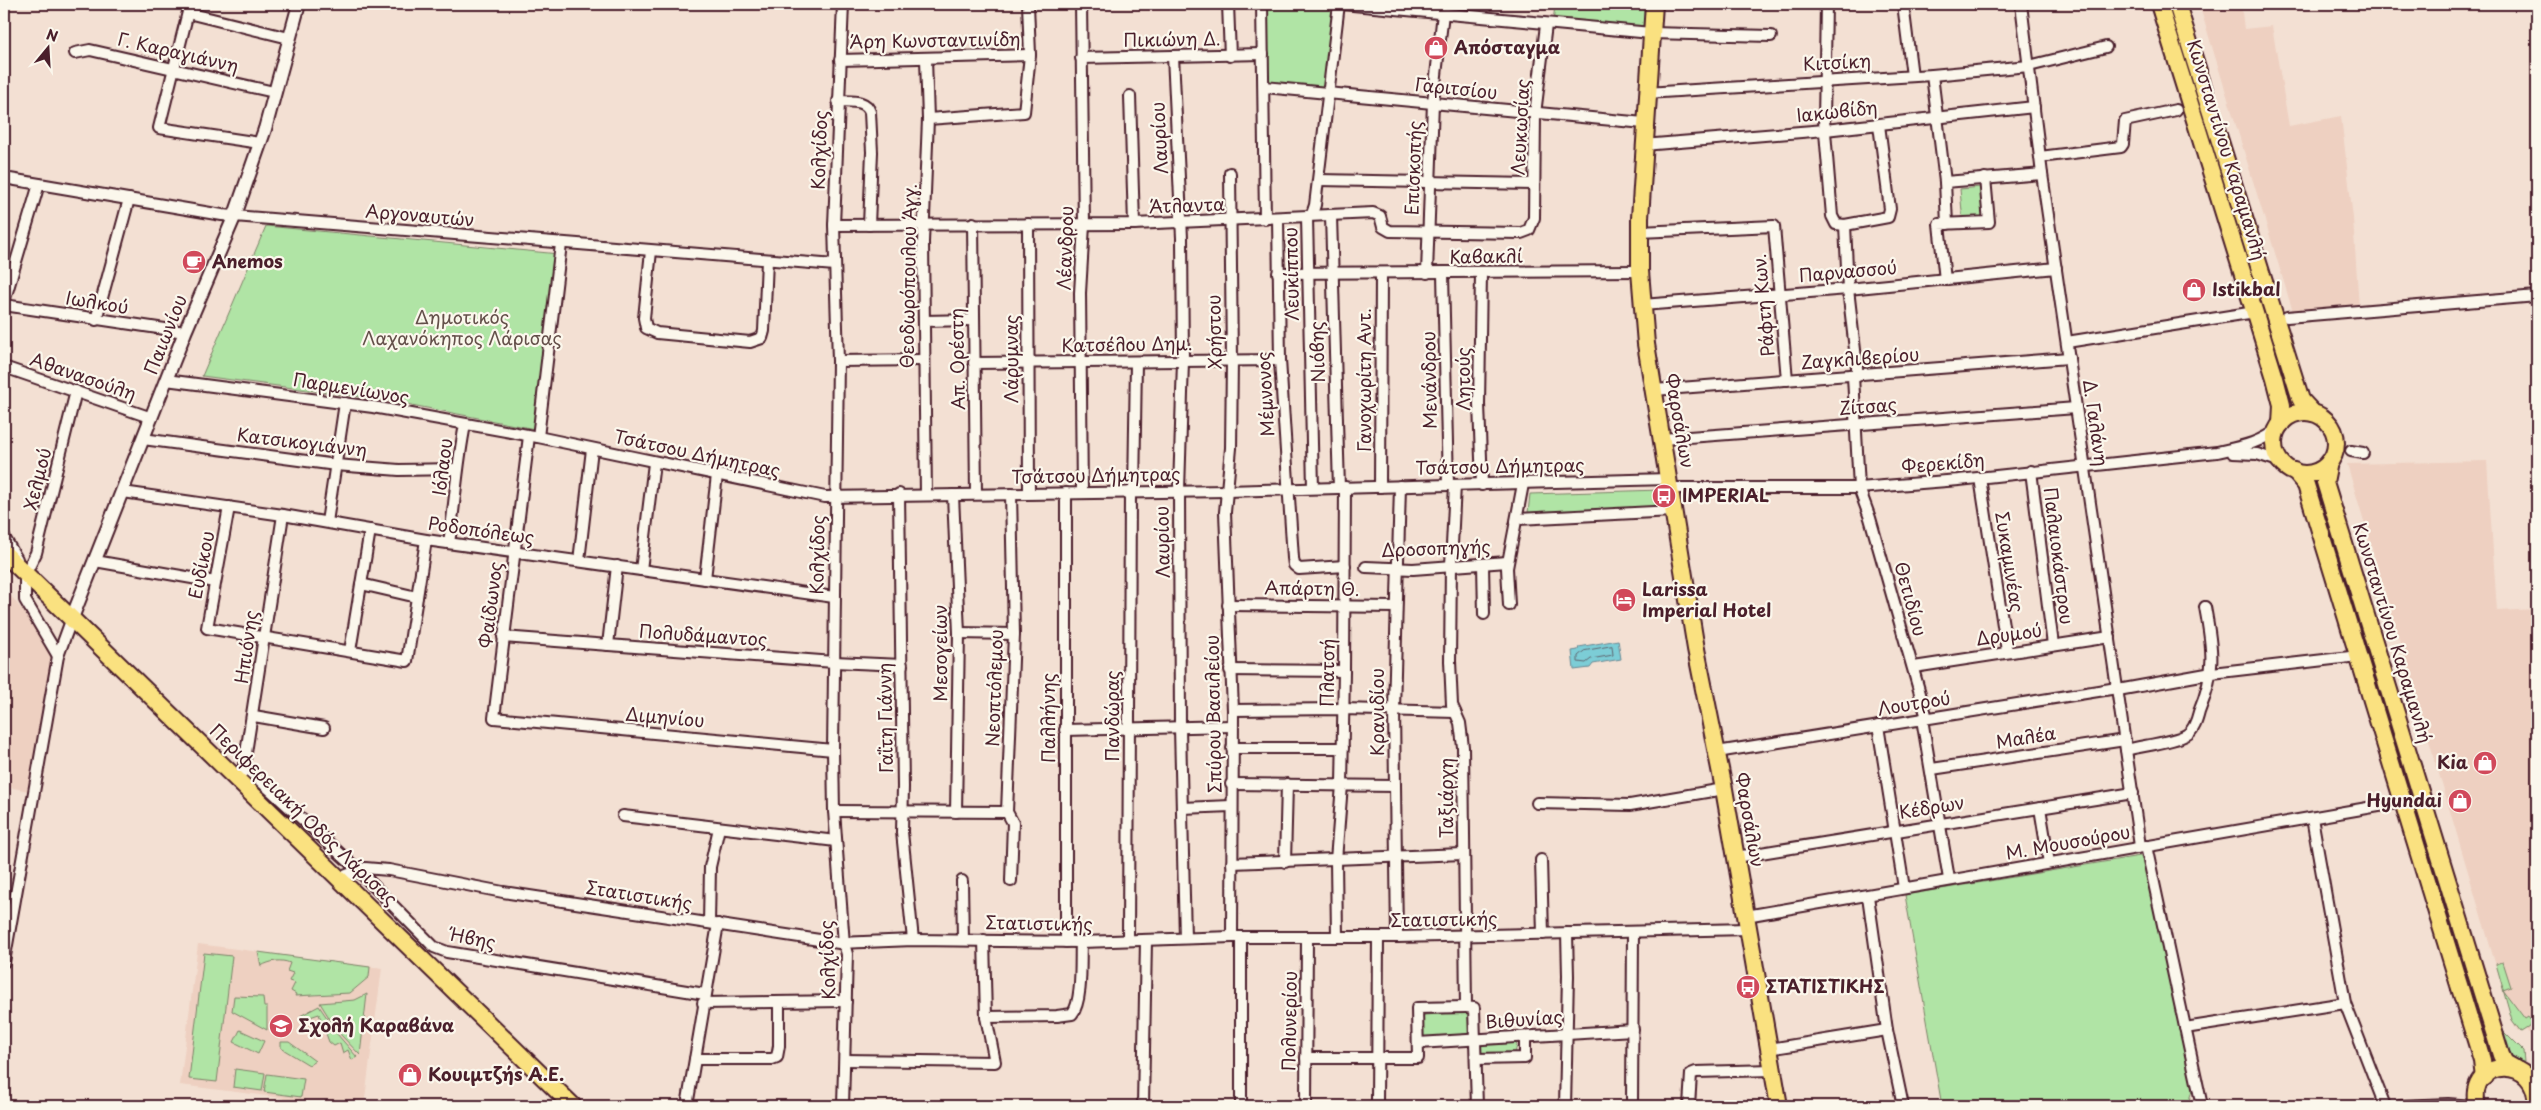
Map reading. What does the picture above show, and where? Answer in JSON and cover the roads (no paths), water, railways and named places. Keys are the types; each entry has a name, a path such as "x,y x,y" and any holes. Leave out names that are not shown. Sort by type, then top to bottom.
{"main road":[{"name":"Φαρσάλων","path":"1654,4 1644,123 1639,232 1642,305 1696,649 1724,789 1780,1106"},
{"name":"Κωνσταντίνου Καραμανλή","path":"2159,4 2280,394 2280,426"},
{"name":"Κωνσταντίνου Καραμανλή","path":"2177,4 2301,400 2313,413"},
{"path":"2288,467 2304,474 2315,472 2329,462 2336,446 2335,434 2326,420 2313,413 2298,413 2280,426 2275,448 2288,467 2306,485 2476,1041 2484,1076 2475,1102"},
{"name":"Κωνσταντίνου Καραμανλή","path":"2329,462 2325,477 2331,501 2501,1055 2505,1063 2527,1074 2534,1084 2537,1095 2536,1106"},
{"name":"Περιφερειακή Οδός Λάρισας","path":"4,553 243,775 338,878 573,1106"},
{"path":"2484,1076 2499,1068 2514,1068"}],"street":[{"name":"Παιωνίου","path":"72,618 124,492 185,332 235,216 260,143 299,4"},
{"name":"Κολχίδος","path":"843,4 834,225 838,361 833,750 836,841 844,944 847,954 843,1106"},
{"path":"928,119 1024,112 1030,55 1028,4"},
{"name":"Λέανδρου","path":"1081,4 1084,225 1080,293 1082,493"},
{"path":"1228,4 1230,56"},
{"path":"1262,4 1265,219"},
{"path":"1341,4 1546,25 1652,33 1771,36"},
{"name":"Λευκίππου","path":"1313,488 1307,217 1314,210 1341,4"},
{"name":"Επισκοπής","path":"1427,273 1433,102 1444,4"},
{"path":"1826,4 1825,130 1834,222 1845,225 1883,220 1889,215 1880,124"},
{"path":"1903,4 1912,76"},
{"name":"Δ. Γαλάνη","path":"2021,4 2042,174 2133,793 2143,846 2202,1106"},
{"path":"260,143 159,128 189,8 289,38"},
{"name":"Λευκωσίας","path":"1529,230 1534,218 1535,114 1546,25"},
{"name":"Κιτσίκη","path":"1646,93 1824,80 1932,75 2028,66 2106,47"},
{"name":"Γ. Καραγιάννη","path":"75,53 90,50 274,92"},
{"name":"Πικιώνη Δ.","path":"1081,58 1263,54"},
{"name":"Άρη Κωνσταντινίδη","path":"840,60 1030,55"},
{"name":"Λαυρίου","path":"1173,56 1181,222 1183,361 1178,490 1180,728 1185,938"},
{"name":"Θεοδωρόπουλου Άγγ.","path":"926,59 928,119 923,242 926,494"},
{"path":"1932,75 1945,182 1947,224"},
{"name":"Γαριτσίου","path":"1264,87 1644,123"},
{"path":"1130,96 1134,224"},
{"path":"838,101 864,104 868,106 870,112 872,152 869,225"},
{"name":"Ιακωβίδη","path":"1643,145 1825,130 2034,107"},
{"path":"2040,157 2121,148 2125,121 2176,110"},
{"name":"Χρήστου","path":"1227,491 1232,360 1229,220 1230,173"},
{"path":"1945,182 2042,174"},
{"name":"Αργοναυτών","path":"4,178 235,216 835,265"},
{"path":"1945,280 1939,224 1989,222 1985,178"},
{"path":"1318,180 1534,184"},
{"path":"4,304 39,184"},
{"path":"96,320 129,199"},
{"name":"Άτλαντα","path":"834,225 973,223 1134,224 1373,213 1380,216 1384,227 1388,230 1427,233 1521,233 1529,230"},
{"name":"Νιόβης","path":"1331,216 1342,488"},
{"name":"Μέμνονος","path":"1278,218 1280,360 1292,558 1296,568 1344,566"},
{"name":"Απ. Ορέστη","path":"973,223 976,494"},
{"name":"Λάρυμνας","path":"1028,224 1029,493"},
{"name":"Θετιδίου","path":"1845,225 1855,376 1854,425 1859,488 1870,518 1908,656 1914,667 1925,719 1950,879"},
{"name":"Ράφτη Κων.","path":"1639,232 1774,226 1787,380"},
{"name":"Φαίδωνος","path":"494,718 514,552 534,437 561,244"},
{"path":"651,251 644,318 646,328 657,333 750,342 762,338 767,260"},
{"name":"Παρνασσού","path":"1642,305 1848,289 2056,268"},
{"name":"Καβακλί","path":"1278,273 1443,274 1640,271"},
{"name":"Λητούς","path":"1481,273 1480,404 1482,485"},
{"name":"Γανοχωρίτη Αντ.","path":"1380,487 1381,274"},
{"name":"Μενάνδρου","path":"1443,274 1452,485"},
{"path":"2287,317 2537,296"},
{"name":"Ιωλκού","path":"4,304 96,320 185,332"},
{"path":"2067,342 2255,312"},
{"path":"924,321 974,320"},
{"name":"Ζαγκλιβερίου","path":"1654,390 2069,358"},
{"path":"838,361 923,360"},
{"name":"Κατσέλου Δημ.","path":"974,363 1280,360"},
{"name":"Πανδώρας","path":"1128,940 1132,492 1136,362"},
{"name":"Αθανασούλη","path":"4,367 152,418"},
{"name":"Παρμενίωνος","path":"166,380 346,404 534,437"},
{"name":"Χελμού","path":"26,573 36,553 76,391"},
{"path":"327,522 346,404"},
{"name":"Ζίτσας","path":"1662,439 2076,408"},
{"name":"Ιόλαου","path":"449,543 458,485 456,469 465,425"},
{"name":"Φερεκίδη","path":"2217,452 2262,440 2280,426"},
{"name":"Τσάτσου Δήμητρας","path":"534,437 817,496 836,497 899,494 1227,491 1452,485 1670,483"},
{"name":"Κατσικογιάννη","path":"143,439 336,465 400,470 456,469"},
{"path":"579,561 592,449"},
{"path":"2351,451 2363,453"},
{"name":"Φερεκίδη","path":"1670,483 1859,488 1980,478 2217,452 2258,454 2288,467"},
{"path":"641,570 654,462"},
{"name":"Παλαιοκάστρου","path":"2031,471 2053,645"},
{"path":"705,579 717,475"},
{"name":"Συκαμινέας","path":"1980,478 2006,651"},
{"path":"1509,605 1508,562 1518,519 1523,484"},
{"name":"Ταξιάρχη","path":"1452,485 1450,662 1452,699 1460,723 1463,747 1466,1007 1474,1008 1477,1106"},
{"name":"Κρανιδίου","path":"1397,937 1394,710 1395,607 1400,486"},
{"name":"Πλατσή","path":"1337,937 1336,860 1342,785 1345,606 1342,488"},
{"name":"Σπύρου Βασιλείου","path":"1227,491 1225,512 1233,710 1232,863 1241,1106"},
{"name":"Ροδοπόλεως","path":"124,492 283,515 426,540 834,597"},
{"name":"Παλλήνης","path":"1066,493 1066,942"},
{"name":"Γαΐτη Γιάννη","path":"899,494 903,787 901,813 913,940"},
{"name":"Μεσογείων","path":"954,494 959,633 956,812"},
{"name":"Νεοπτόλεμου","path":"1011,494 1014,634 1007,812 1013,823 1011,880"},
{"name":"Ευδίκου","path":"229,507 207,628 265,638"},
{"path":"1518,519 1673,511"},
{"name":"Ηπιόνης","path":"243,775 254,716 283,515"},
{"path":"350,651 370,530"},
{"path":"4,537 26,573 25,600 58,656"},
{"path":"265,638 407,661 426,540"},
{"path":"95,561 215,582"},
{"name":"Δροσοπηγής","path":"1366,567 1398,568 1508,562"},
{"path":"1483,564 1484,614"},
{"path":"608,645 617,566"},
{"path":"361,584 417,597"},
{"name":"Απάρτη Θ.","path":"1228,604 1395,607"},
{"path":"2205,607 2212,654 2212,673"},
{"path":"4,962 58,656 72,618"},
{"path":"959,633 1014,634"},
{"name":"Πολυδάμαντος","path":"503,637 834,662 902,665"},
{"name":"Δρυμού","path":"1914,667 2006,651 2110,637"},
{"name":"Λουτρού","path":"1717,752 2212,673 2350,657"},
{"path":"1230,670 1344,671"},
{"name":"Μαλέα","path":"1932,769 2126,745 2188,734 2194,725 2205,698 2212,673"},
{"path":"1233,710 1343,709 1455,712"},
{"path":"254,716 324,728"},
{"name":"Διμηνίου","path":"494,718 833,750"},
{"path":"1065,730 1232,726"},
{"path":"1878,726 1904,888"},
{"path":"1232,748 1343,748"},
{"name":"Ήβης","path":"243,775 358,870 434,946 447,952 704,999 779,1002 846,1001"},
{"path":"1232,784 1395,786"},
{"path":"1285,862 1287,784"},
{"path":"1537,803 1630,805 1724,789"},
{"name":"Κέδρων","path":"1736,857 1942,822 2133,793"},
{"name":"Μ. Μουσούρου","path":"1747,922 1950,879 2396,803"},
{"path":"1182,808 1232,806"},
{"path":"2040,808 2049,863"},
{"path":"834,811 901,813 1007,812"},
{"path":"623,816 836,841"},
{"path":"2312,818 2345,1003 2385,1106"},
{"path":"687,1106 714,924 710,866 720,828"},
{"path":"1232,863 1463,854"},
{"path":"1541,860 1544,934"},
{"name":"Στατιστικής","path":"338,878 358,870 375,868 503,892 844,944 913,940 1081,942 1236,937 1397,937 1633,932 1747,922"},
{"path":"962,881 963,940"},
{"path":"1868,896 1887,1030 1903,1106"},
{"path":"1632,1106 1633,932"},
{"path":"1565,1106 1567,933"},
{"name":"Πολυνερίου","path":"1306,1106 1307,937"},
{"path":"1377,1106 1378,937"},
{"path":"845,1060 995,1062 986,1017 984,940"},
{"path":"1143,1106 1146,940"},
{"path":"986,1017 1072,1014 1079,989 1081,942"},
{"path":"694,1059 772,1059 777,1057 779,1046 779,1002"},
{"path":"2185,1028 2345,1003"},
{"path":"1306,1058 1418,1058 1417,1008 1466,1007"},
{"name":"Βιθυνίας","path":"1418,1043 1633,1030"},
{"path":"1769,1049 1887,1030"},
{"path":"1476,1059 1525,1058 1524,1037"},
{"path":"1689,1106 1692,1074 1700,1072 1773,1070"},
{"path":"2400,1106 2448,1104 2470,1098 2475,1102"}],"water":[{"path":"1618,640 1621,659 1593,664 1590,668 1574,670 1572,651 1578,650 1579,647"}],"place":[{"name":"Απόσταγμα","path":"1436,48"},
{"name":"Anemos","path":"194,262"},
{"name":"Istikbal","path":"2194,290"},
{"name":"IMPERIAL","path":"1664,496"},
{"name":"Larissa Imperial Hotel","path":"1624,600"},
{"name":"Kia","path":"2485,763"},
{"name":"Hyundai","path":"2460,801"},
{"name":"ΣΤΑΤΙΣΤΙΚΗΣ","path":"1748,987"},
{"name":"Σχολή Καραβάνα","path":"281,1026"},
{"name":"Κουιμτζήs Α.Ε.","path":"410,1075"}],"park label":[{"name":"Δημοτικός Λαχανόκηπος Λάρισας","path":"462,328"}]}
